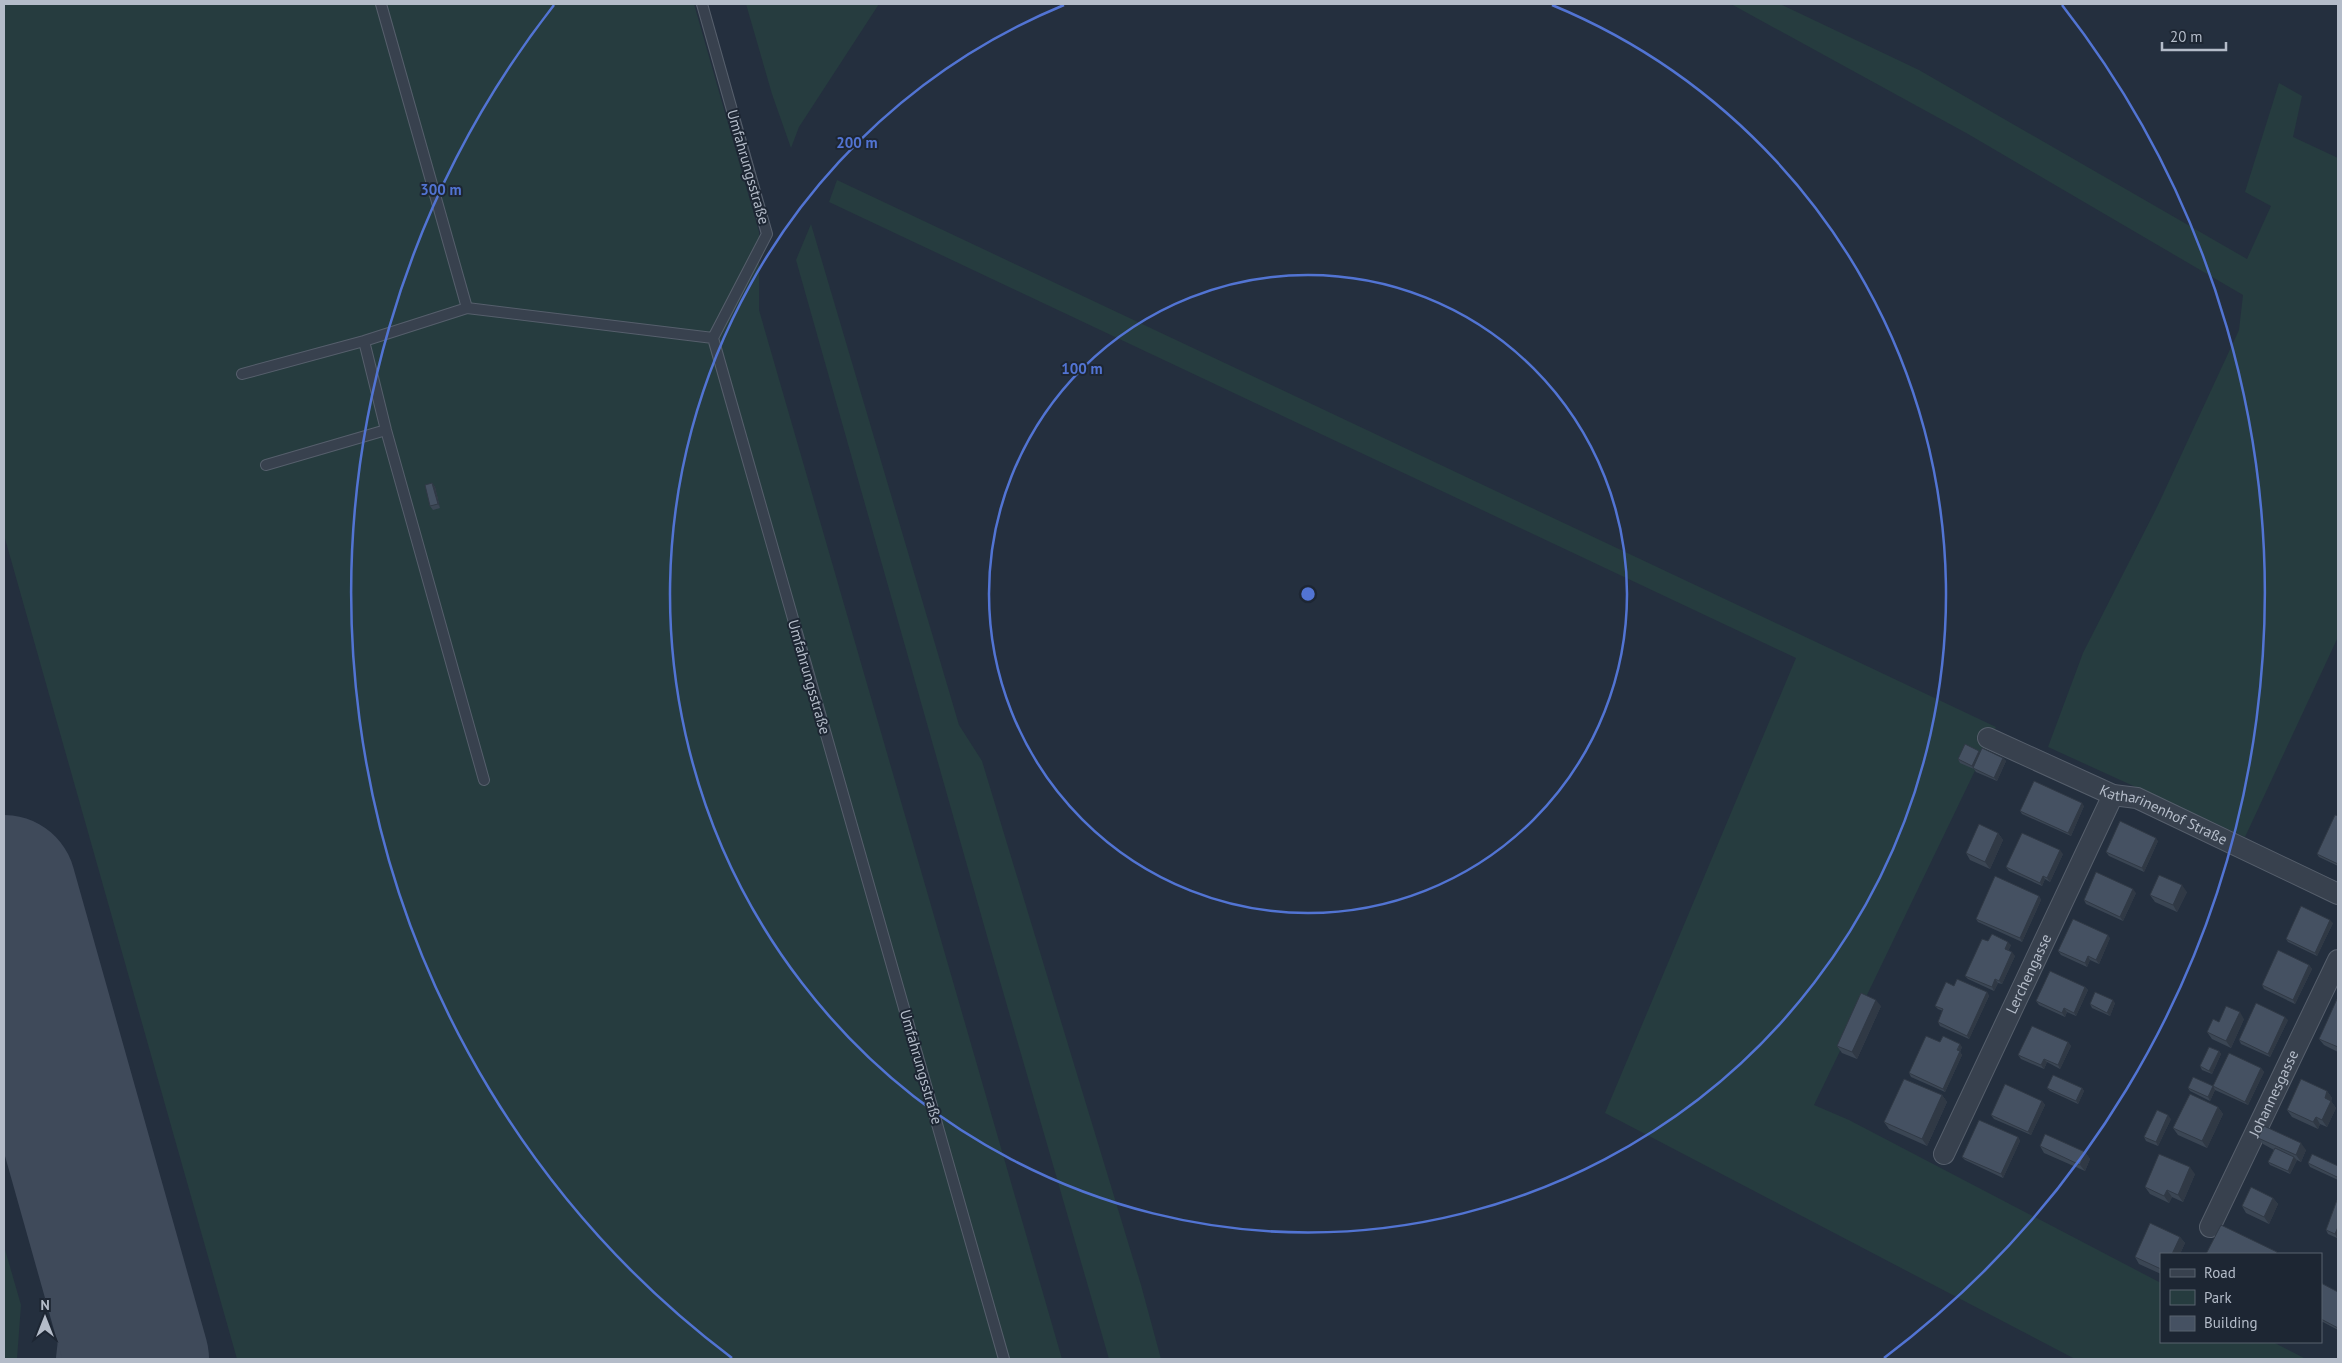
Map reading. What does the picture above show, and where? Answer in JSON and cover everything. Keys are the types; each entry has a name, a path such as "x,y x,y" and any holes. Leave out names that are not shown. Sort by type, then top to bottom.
{"street":[{"name":"Katharinenhof Straße","path":"1988,738 2113,795 2137,798 2338,894"},
{"name":"Lerchengasse","path":"1944,1154 2113,795"},
{"name":"Johannesgasse","path":"2210,1227 2338,960"}],"lane":[{"path":"381,4 468,308"},
{"name":"Umfahrungsstraße","path":"702,4 767,234 712,338 1004,1359"},
{"path":"242,374 364,341 468,308 712,338"},
{"path":"364,341 386,430 484,780"},
{"path":"266,465 386,430"}],"green space":[{"path":"4,4 694,4 759,232 759,310 1062,1359 237,1359 4,535"},
{"path":"746,4 879,4 799,127 791,148 772,94"},
{"path":"1731,4 1780,4 1919,70 2247,259 2271,206 2245,192 2279,83 2302,96 2293,137 2338,158 2338,637 2245,837 2048,747 2083,653 2158,505 2239,330 2243,295 1968,134"},
{"path":"837,180 1996,727 1814,1105 1849,1120 2160,1282 2160,1343 2275,1343 2306,1359 2075,1359 1605,1113 1796,658 829,202"},
{"path":"811,224 959,725 982,761 1141,1285 1161,1359 1109,1359 796,260"},
{"path":"4,1246 21,1305 17,1359 4,1359"}],"building":[{"path":"432,483 438,504 430,506 425,485"},
{"path":"1965,744 1979,751 1972,766 1958,759"},
{"path":"1982,748 2003,758 1994,778 1973,768"},
{"path":"2034,781 2082,803 2068,833 2020,811"},
{"path":"2335,815 2338,816 2338,864 2317,854"},
{"path":"2120,821 2156,838 2142,868 2106,852"},
{"path":"1979,824 1998,833 1985,862 1966,853"},
{"path":"2022,833 2060,850 2047,878 2043,876 2040,883 2006,867"},
{"path":"2096,872 2133,889 2120,917 2084,900"},
{"path":"2159,875 2182,885 2173,905 2150,895"},
{"path":"1995,876 2039,896 2020,938 1976,919"},
{"path":"2301,906 2330,920 2315,953 2286,939"},
{"path":"2073,919 2108,935 2096,960 2088,956 2085,963 2058,951"},
{"path":"1992,934 2008,942 2005,949 2012,952 1999,981 1995,979 1992,987 1965,976 1982,939 1988,941"},
{"path":"2278,950 2309,965 2293,1000 2262,985"},
{"path":"2050,971 2085,987 2074,1013 2064,1008 2062,1013 2036,1001"},
{"path":"1957,979 1987,992 1967,1036 1938,1022 1943,1009 1935,1006 1946,982 1954,986"},
{"path":"2095,992 2113,1000 2107,1013 2090,1004"},
{"path":"1861,993 1876,1000 1852,1052 1837,1046"},
{"path":"2338,999 2338,1047 2319,1039"},
{"path":"2256,1003 2285,1017 2268,1054 2239,1040"},
{"path":"2226,1006 2240,1012 2226,1041 2207,1032 2213,1019 2219,1022"},
{"path":"2032,1026 2068,1042 2058,1065 2044,1059 2041,1065 2018,1055"},
{"path":"1926,1036 1940,1042 1943,1036 1960,1044 1957,1050 1960,1051 1943,1089 1909,1073"},
{"path":"2209,1047 2219,1051 2209,1071 2200,1066"},
{"path":"2229,1053 2261,1068 2245,1102 2213,1086"},
{"path":"2053,1075 2082,1088 2076,1101 2047,1088"},
{"path":"2193,1077 2213,1086 2208,1097 2188,1088"},
{"path":"1904,1079 1942,1095 1922,1139 1884,1122"},
{"path":"2301,1079 2327,1091 2325,1098 2331,1101 2322,1120 2316,1117 2313,1122 2287,1110"},
{"path":"2005,1084 2042,1101 2028,1132 1991,1115"},
{"path":"2190,1094 2218,1107 2202,1141 2173,1128"},
{"path":"2157,1110 2168,1115 2156,1142 2144,1137"},
{"path":"1979,1120 2018,1137 2001,1174 1962,1157"},
{"path":"2264,1126 2301,1143 2296,1155 2258,1138"},
{"path":"2045,1134 2085,1152 2080,1165 2040,1146"},
{"path":"2275,1148 2294,1157 2288,1171 2268,1162"},
{"path":"2159,1154 2190,1167 2178,1195 2167,1190 2164,1196 2145,1187"},
{"path":"2312,1154 2338,1166 2337,1177 2308,1163"},
{"path":"2251,1187 2273,1198 2264,1217 2242,1206"},
{"path":"2337,1200 2338,1227 2335,1234 2326,1230"},
{"path":"2150,1223 2180,1237 2172,1253 2160,1253 2160,1269 2135,1257"},
{"path":"2221,1225 2277,1252 2276,1253 2207,1253"},
{"path":"2322,1284 2338,1292 2338,1328 2322,1320"}],"taxiway":[{"path":"85,1359 95,1272 89,1191"}],"runway":[{"path":"4,887 137,1359"}]}
